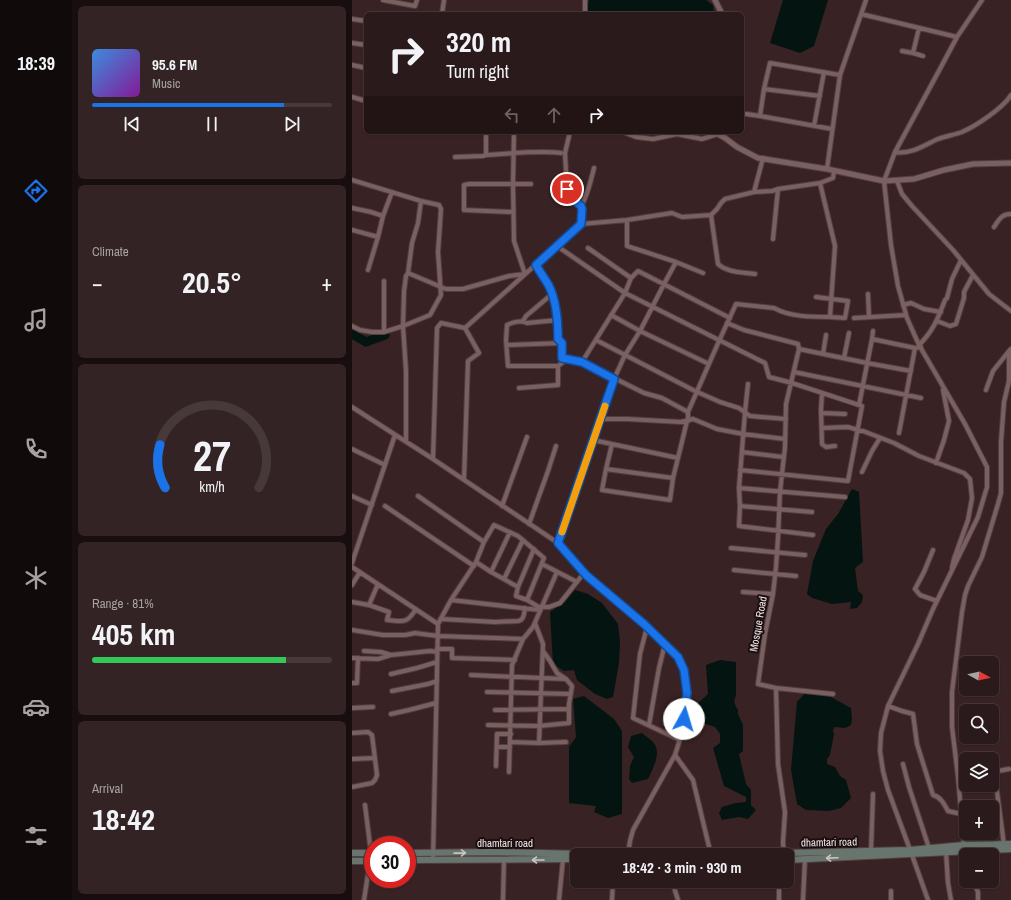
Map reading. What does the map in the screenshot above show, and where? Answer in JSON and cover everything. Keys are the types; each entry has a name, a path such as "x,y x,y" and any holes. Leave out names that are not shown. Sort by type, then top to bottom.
{"main road":[{"name":"dhamtari road","path":"1007,848 1011,844"},
{"name":"dhamtari road","path":"794,854 871,851 911,852 929,848 959,848"},
{"path":"794,860 911,852 946,852 959,849"},
{"name":"dhamtari road","path":"416,853 492,852 570,854"},
{"path":"352,853 364,853"},
{"path":"416,860 570,859"},
{"path":"352,861 364,861"}],"street":[{"path":"382,0 416,6 417,0"},
{"path":"442,12 444,0"},
{"path":"585,0 585,12"},
{"path":"715,0 721,12"},
{"path":"827,169 840,75 866,0"},
{"path":"928,900 892,802 883,771 880,751 881,733 888,706 978,517 987,488 987,467 965,424 920,346 906,315 898,286 890,245 884,181 895,152 956,37 982,0"},
{"path":"861,14 956,37"},
{"path":"352,18 364,21"},
{"path":"913,53 919,28"},
{"path":"352,43 364,45"},
{"path":"902,51 923,56"},
{"path":"760,116 770,63 840,75"},
{"path":"352,65 364,68"},
{"path":"814,126 824,72"},
{"path":"764,89 820,96"},
{"path":"895,152 902,154 916,150 939,139 962,132 996,110 1008,100 1011,95"},
{"path":"352,97 364,100"},
{"path":"746,114 832,129"},
{"path":"486,134 486,155"},
{"path":"514,134 514,241 525,274"},
{"path":"570,134 565,153 567,189 569,196 581,206"},
{"path":"628,134 636,137 653,139 677,134 702,139 714,134"},
{"path":"719,134 737,147 758,158 827,169 884,181 914,179 944,170 973,164 1011,163"},
{"path":"455,157 514,154 521,152 562,153"},
{"path":"754,192 763,158"},
{"path":"581,224 581,206 594,168"},
{"path":"465,328 581,224 627,220 672,213 682,217 711,215 725,199 754,192 772,191 820,183 833,178 834,171"},
{"path":"352,180 439,205 441,209 438,252 441,295 430,315 384,332 360,330 352,326"},
{"path":"897,181 902,194 954,250 989,294 1011,311"},
{"path":"820,183 835,246 830,317"},
{"path":"513,212 464,210 464,185 531,184"},
{"path":"773,239 778,189"},
{"path":"368,270 383,216 392,192"},
{"path":"406,441 406,371 403,326 404,291 412,242 418,223 421,201"},
{"path":"352,208 383,216"},
{"path":"994,227 1000,217 1006,214 1011,214"},
{"path":"711,215 718,264 731,271 755,274"},
{"path":"627,220 627,246 676,262 703,273"},
{"path":"352,230 378,237"},
{"path":"557,246 625,293 765,363 769,377 862,406 848,482 740,470"},
{"path":"588,248 631,278"},
{"path":"872,339 915,348 920,346 937,321 947,298 952,279 961,260"},
{"path":"558,543 614,379 625,355 640,331 676,262"},
{"path":"536,265 549,286 552,294 558,320 558,339 562,343 562,363 558,366 508,366 506,340 507,325 523,321 527,323 558,320"},
{"path":"582,362 625,293 631,278 638,271 730,318"},
{"path":"408,273 446,289 464,289 509,276 525,274"},
{"path":"937,321 950,326 956,324 964,298 964,292 973,275"},
{"path":"384,281 384,332"},
{"path":"523,321 526,316 552,294"},
{"path":"868,294 869,317"},
{"path":"612,444 602,490 670,500 673,478 688,412 736,304 774,308 779,311 804,317 845,318 848,302 816,298"},
{"path":"903,305 911,303 924,309 940,312"},
{"path":"611,315 640,331 709,364"},
{"path":"854,318 906,315"},
{"path":"433,459 437,328 441,323 465,328 480,353 468,361 464,479"},
{"path":"727,323 744,330 798,344 799,349 867,364 911,370"},
{"path":"858,405 873,331"},
{"path":"844,358 849,333"},
{"path":"823,354 826,335"},
{"path":"596,340 696,392 739,408 750,416 786,420"},
{"path":"507,345 562,343"},
{"path":"899,433 915,348"},
{"name":"Mosque Road","path":"776,688 758,684 775,574 786,404 799,349"},
{"path":"986,390 993,371 1010,350"},
{"path":"959,787 952,727 952,692 954,671 965,596 968,586 982,557 1001,493 1001,442 1004,402 1009,381 1010,350"},
{"path":"562,358 582,362 614,379 644,393 662,398 688,412"},
{"path":"519,388 558,385 558,366"},
{"path":"794,372 921,398"},
{"path":"748,384 744,412 740,470 739,526 813,535"},
{"path":"936,463 949,421 942,385"},
{"path":"822,393 822,444 826,447 835,446"},
{"path":"352,408 464,479 558,543 584,573 647,627 678,657 684,670 687,693 682,733 675,755 633,830 629,848"},
{"path":"821,413 846,414"},
{"path":"600,419 681,422 693,419 717,429 743,434 785,438"},
{"path":"822,428 848,427 863,432 894,443 919,456 964,473 970,479 972,498 968,520 950,574"},
{"path":"352,564 395,435"},
{"path":"502,506 527,437"},
{"path":"862,472 880,438"},
{"path":"593,440 678,458"},
{"path":"529,524 556,446"},
{"path":"352,449 385,465"},
{"path":"742,452 783,457"},
{"path":"606,469 673,478"},
{"path":"739,488 845,497"},
{"path":"352,496 372,505"},
{"path":"418,496 484,542"},
{"path":"385,506 475,564 518,587"},
{"path":"740,506 812,512"},
{"path":"433,860 438,624 451,600 475,564 484,542 494,525 518,536 544,558 526,600"},
{"path":"490,572 510,532"},
{"path":"504,579 523,540"},
{"path":"731,548 805,555"},
{"path":"534,550 518,587 516,596 540,608"},
{"path":"933,550 915,589 920,595 937,601"},
{"path":"542,564 577,582"},
{"path":"352,567 438,624"},
{"path":"734,570 796,576"},
{"path":"352,585 360,572"},
{"path":"509,772 512,665 523,639 535,623 540,608 557,572"},
{"path":"451,600 525,608 549,607 560,603 584,573"},
{"path":"369,605 378,584"},
{"path":"743,592 773,594"},
{"path":"352,602 369,605 389,612 387,620 407,620 412,616 416,609"},
{"path":"441,619 495,622 521,621 523,619 525,608"},
{"path":"535,623 543,644 539,742"},
{"path":"647,627 640,654 633,718 680,740"},
{"path":"352,630 383,635 415,633 438,636 523,639"},
{"path":"649,725 659,668 665,644"},
{"path":"352,658 378,659 391,655 452,649 452,658 515,660"},
{"path":"364,651 381,652 391,655"},
{"path":"488,725 539,726 569,724 572,686 557,673 542,651"},
{"path":"352,683 356,683 358,658"},
{"path":"391,674 437,662"},
{"path":"471,675 566,680"},
{"path":"392,691 437,681"},
{"path":"784,848 785,812 778,764 776,688 833,694"},
{"path":"487,692 571,694"},
{"path":"391,714 436,703"},
{"path":"888,706 913,714 917,744 933,795 937,796 944,802 948,812 959,814"},
{"path":"352,708 373,707"},
{"path":"495,710 569,709"},
{"path":"352,733 368,732 372,735 377,775 376,780 372,783 352,787"},
{"path":"496,766 497,734 510,734"},
{"path":"497,746 539,742 566,742"},
{"path":"675,755 693,780 710,848"},
{"path":"352,759 375,758"},
{"path":"903,764 929,848"},
{"path":"999,771 1009,769"},
{"path":"997,792 1007,848"},
{"path":"871,851 873,794"},
{"path":"365,805 370,836"},
{"path":"963,840 964,848"},
{"path":"946,852 950,900"},
{"path":"559,900 564,859"},
{"path":"803,900 805,859"},
{"path":"503,900 504,860"},
{"path":"364,900 366,888"},
{"path":"612,900 613,888"},
{"path":"674,888 678,900"},
{"path":"778,888 779,900"},
{"path":"976,888 978,900"},
{"path":"890,891 891,900"}],"shaded area":[{"path":"589,0 706,0 713,5 714,12 588,12"},
{"path":"783,0 828,0 814,46 800,53 770,43"},
{"path":"852,489 859,492 863,562 855,568 858,591 863,595 862,602 857,608 850,609 851,602 832,604 812,598 807,594 813,561 826,529 838,514"},
{"path":"575,590 588,594 602,603 618,624 620,642 619,663 613,697 607,699 595,694 577,680 574,670 564,671 553,664 550,612 565,602"},
{"path":"720,660 736,662 735,705 743,725 743,751 739,754 746,784 751,790 751,805 756,810 748,819 739,817 722,820 719,813 722,807 746,802 746,797 724,786 713,748 720,743 720,734 715,727 694,720 696,705 708,694 706,665"},
{"path":"806,692 827,695 851,708 851,725 845,728 834,727 834,734 827,764 835,767 840,776 846,780 851,798 841,808 829,811 806,810 797,804 791,770 797,702"},
{"path":"584,696 614,719 622,731 622,814 608,818 594,812 596,806 569,803 569,747 576,737 573,699"},
{"path":"642,733 655,745 657,750 656,760 648,779 632,783 629,779 630,766 634,757 628,747 631,736"}],"waterway":[{"path":"352,334 366,342 385,335"}],"slow traffic":[{"path":"562,532 605,406"}],"route":[{"path":"567,189 569,196 581,206 581,224 536,265 549,286 552,294 558,320 558,339 562,343 562,358 582,362 614,379 558,543 586,575 644,624 678,657 684,670 687,693 684,719"}]}
